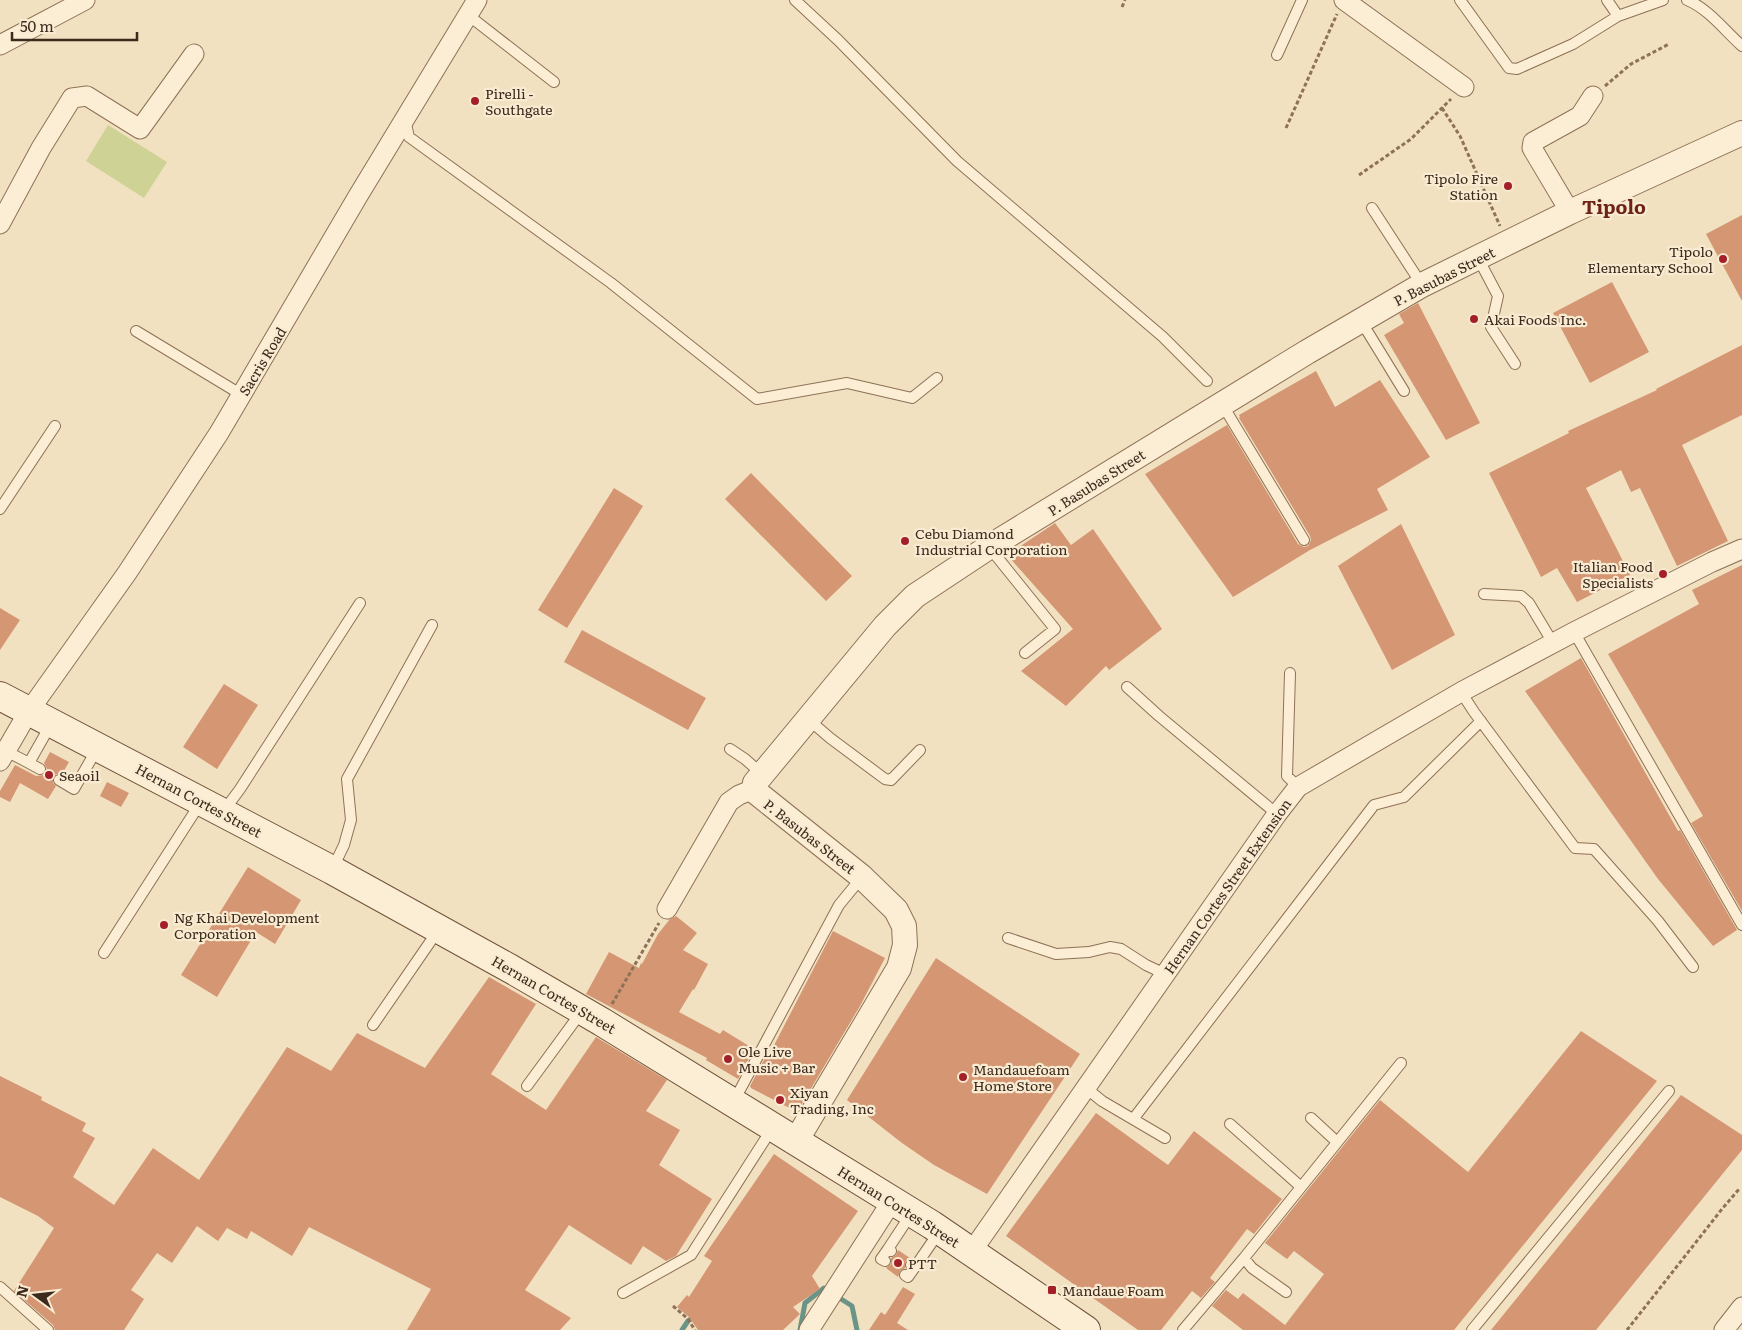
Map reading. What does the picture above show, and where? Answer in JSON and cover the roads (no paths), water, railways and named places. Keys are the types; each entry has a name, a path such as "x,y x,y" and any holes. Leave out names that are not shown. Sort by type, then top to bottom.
{"main road":[{"name":"Hernan Cortes Street","path":"0,696 332,870 439,928 592,1016 940,1230 1086,1330"}],"street":[{"path":"0,45 85,0"},
{"path":"1341,5 1464,86"},
{"name":"Sacris Road","path":"3,756 40,717 127,573 219,433 358,196 473,8"},
{"path":"0,224 41,148 72,98 87,96 140,129 194,54"},
{"path":"1570,212 1532,145 1533,142 1580,116 1593,96"},
{"name":"P. Basubas Street","path":"796,1141 899,968 905,946 904,926 896,910 862,877 757,793 758,782 885,626 915,596 989,548 1222,404 1422,285 1570,212 1742,133"},
{"name":"Hernan Cortes Street Extension","path":"972,1251 1277,814 1298,787 1461,692 1574,632 1742,548"},
{"path":"667,909 729,802 758,782"},
{"path":"809,1330 845,1273 902,1207"},
{"path":"1724,1330 1742,1307"}],"lane":[{"path":"795,0 838,40 957,161 1163,337 1206,381"},
{"path":"1277,55 1302,0"},
{"path":"1460,0 1510,68 1513,69 1517,69 1573,44 1618,16 1663,0"},
{"path":"1607,0 1618,16"},
{"path":"1687,0 1694,3 1711,17 1742,46"},
{"path":"473,8 554,82"},
{"path":"405,120 409,137 611,283 757,400 847,383 912,398 937,378"},
{"path":"1372,208 1422,285"},
{"path":"1478,258 1498,296 1492,327 1516,364"},
{"path":"1361,321 1404,391"},
{"path":"136,331 242,395"},
{"path":"1222,404 1304,540"},
{"path":"0,510 55,426"},
{"path":"989,548 1055,629 1025,653"},
{"path":"1484,594 1521,596 1529,603 1553,644"},
{"path":"104,953 212,807 240,789 360,603"},
{"path":"332,870 352,820 347,779 432,625"},
{"path":"1574,632 1742,925"},
{"path":"1290,673 1287,776 1298,787"},
{"path":"1127,688 1277,814"},
{"path":"1461,692 1575,848 1594,849 1658,921 1693,967"},
{"path":"28,763 40,717"},
{"path":"808,719 885,780 891,780 920,750"},
{"path":"1134,1118 1374,804 1404,797 1481,720"},
{"path":"59,780 74,789 98,747"},
{"path":"730,749 745,759 758,782"},
{"path":"3,756 28,763 40,770"},
{"path":"733,1102 839,905 862,877"},
{"path":"372,1025 439,928"},
{"path":"1008,938 1056,954 1089,952 1110,947 1121,949 1146,965 1165,974"},
{"path":"527,1086 592,1016"},
{"path":"1183,1330 1244,1258 1300,1186 1401,1063"},
{"path":"1086,1088 1102,1101 1134,1118 1165,1138"},
{"path":"1472,1330 1669,1091"},
{"path":"1311,1118 1337,1142"},
{"path":"1230,1124 1300,1186"},
{"path":"623,1293 690,1255 773,1127"},
{"path":"885,1261 881,1259 890,1250 902,1207"},
{"path":"905,1275 908,1277 913,1266 940,1230"},
{"path":"1244,1258 1252,1268 1286,1292"},
{"path":"0,1287 48,1330"}],"waterway":[{"path":"800,1330 805,1303 824,1288 852,1306 857,1330"},
{"path":"682,1330 688,1321 695,1316"}],"place":[{"name":"Pirelli - Southgate","path":"475,101"},
{"name":"Tipolo Fire Station","path":"1508,186"},
{"name":"Tipolo Elementary School","path":"1723,259"},
{"name":"Akai Foods Inc.","path":"1474,319"},
{"name":"Cebu Diamond Industrial Corporation","path":"905,541"},
{"name":"Italian Food Specialists","path":"1663,574"},
{"name":"Seaoil","path":"49,775"},
{"name":"Ng Khai Development Corporation","path":"164,925"},
{"name":"Ole Live Music + Bar","path":"728,1059"},
{"name":"Mandauefoam Home Store","path":"963,1077"},
{"name":"Xiyan Trading, Inc","path":"780,1100"},
{"name":"PTT","path":"898,1263"},
{"name":"Mandaue Foam","path":"1052,1290"}],"district":[{"name":"Tipolo","path":"1614,206"}]}
